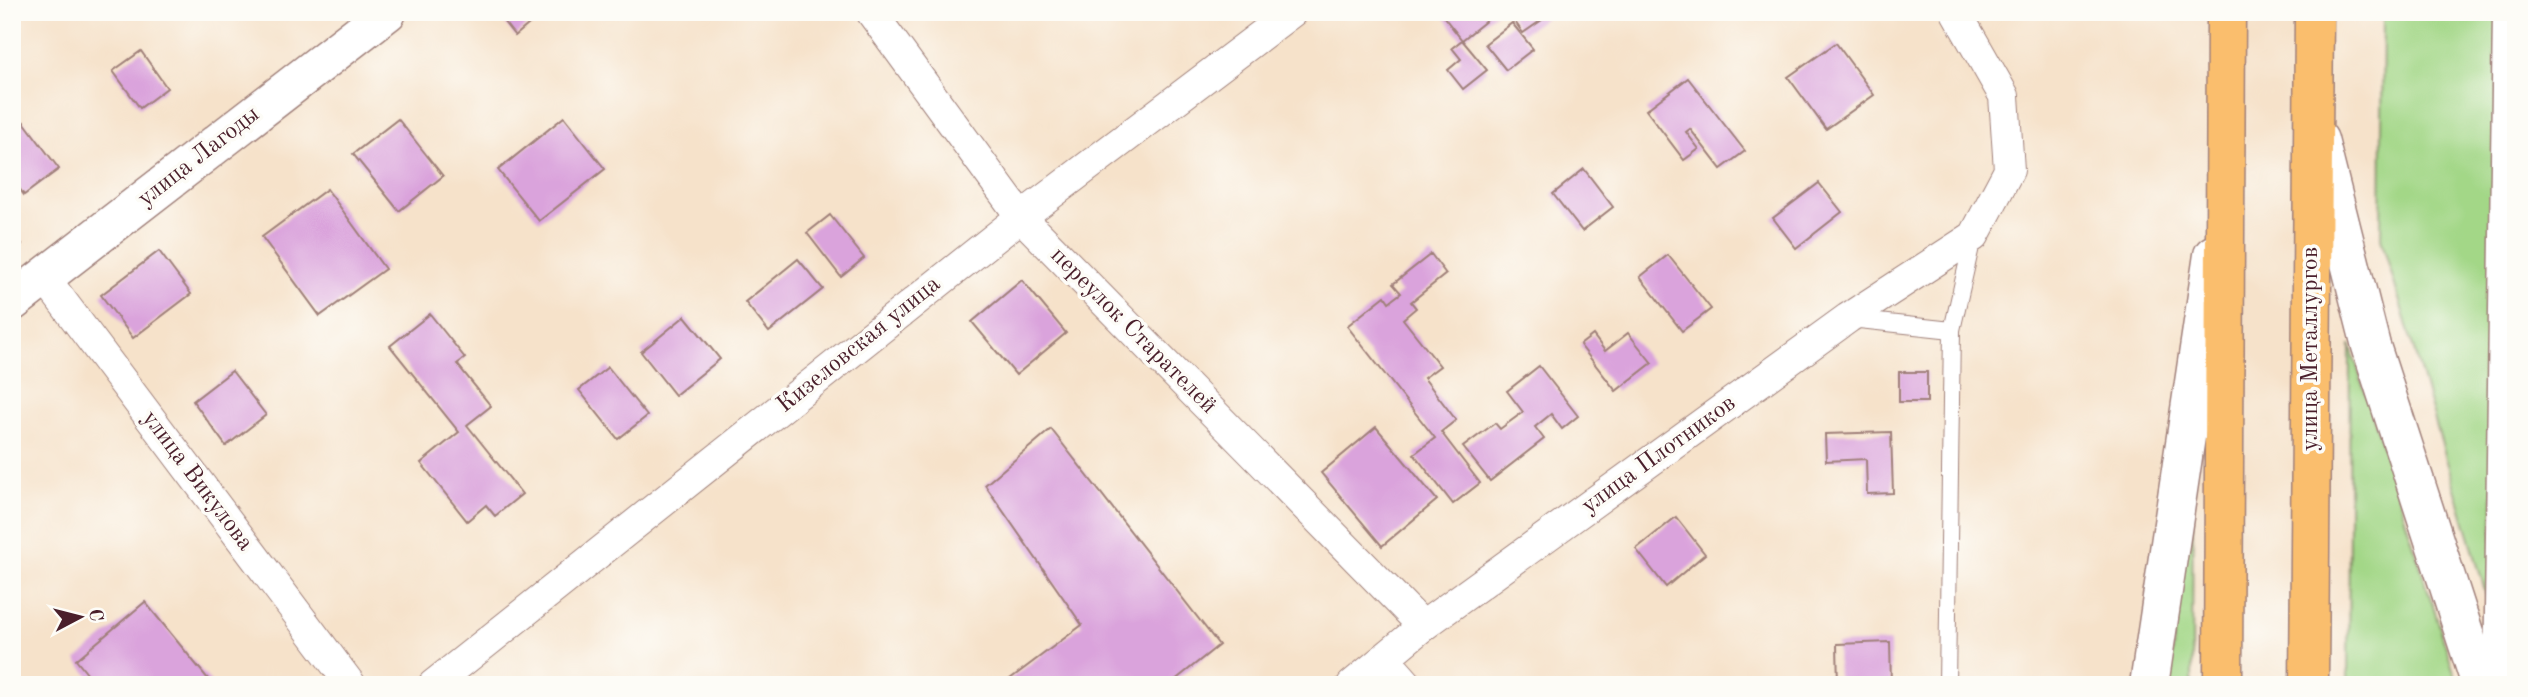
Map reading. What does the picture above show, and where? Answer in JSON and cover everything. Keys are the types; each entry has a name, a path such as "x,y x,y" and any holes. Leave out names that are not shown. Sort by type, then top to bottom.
{"main road":[{"path":"2223,685 2226,12"},
{"name":"улица Металлургов","path":"2309,685 2314,12"}],"street":[{"name":"улица Лагоды","path":"12,302 387,12"},
{"name":"переулок Старателей","path":"871,12 1021,217 1423,626"},
{"name":"Кизеловская улица","path":"433,685 1021,217 1292,12"},
{"path":"1956,12 2004,96 2005,108 2009,170 1974,236"},
{"path":"2503,685 2512,335 2511,12"},
{"path":"2313,118 2371,346 2481,685"},
{"path":"2150,685 2224,177"},
{"name":"улица Плотников","path":"1352,685 1423,626 1848,318 1974,236"},
{"name":"улица Викулова","path":"44,277 351,685"},
{"path":"1385,659 1408,685"}],"lane":[{"path":"1947,685 1952,330 1974,236"},
{"path":"1848,318 1952,330"}],"green space":[{"path":"2383,12 2498,12 2492,614 2381,238"},
{"path":"2350,344 2458,685 2348,685"},
{"path":"2193,467 2192,685 2169,685"}],"building":[{"path":"496,12 520,12 529,24 515,36"},
{"path":"1440,12 1497,12 1462,40"},
{"path":"1508,12 1547,12 1549,15 1523,33"},
{"path":"1512,23 1533,49 1506,70 1485,44"},
{"path":"1462,40 1487,70 1463,89 1448,70 1461,59 1452,48"},
{"path":"1836,43 1874,95 1826,129 1788,77"},
{"path":"141,51 167,88 140,108 113,71"},
{"path":"1688,78 1745,151 1721,169 1690,129 1686,132 1699,149 1684,160 1646,110"},
{"path":"564,117 605,169 539,221 498,170"},
{"path":"398,119 443,176 399,211 353,154"},
{"path":"24,122 59,169 24,195 12,178 12,131"},
{"path":"1584,169 1613,207 1582,231 1553,194"},
{"path":"1819,183 1842,212 1796,248 1773,218"},
{"path":"327,189 385,269 320,316 262,237"},
{"path":"830,215 864,258 841,277 807,233"},
{"path":"159,251 191,294 133,338 101,295"},
{"path":"1431,254 1446,274 1411,302 1416,308 1403,319 1440,366 1424,378 1456,420 1441,432 1480,483 1453,504 1414,454 1435,438 1347,326 1385,296 1389,302 1401,293 1393,284"},
{"path":"1668,255 1711,309 1682,331 1640,277"},
{"path":"798,259 823,289 769,332 745,302"},
{"path":"1022,280 1066,333 1016,375 972,322"},
{"path":"430,314 465,358 457,364 491,406 467,425 522,494 495,516 486,505 467,521 421,463 459,432 390,346"},
{"path":"685,316 720,359 675,395 641,352"},
{"path":"1628,333 1652,363 1616,391 1580,345 1593,335 1605,351"},
{"path":"1539,366 1578,416 1562,429 1551,414 1535,427 1544,439 1490,481 1463,447 1495,423 1500,429 1523,412 1507,391"},
{"path":"608,367 647,416 618,439 579,390"},
{"path":"232,371 266,415 226,446 193,401"},
{"path":"1899,372 1927,372 1927,402 1899,402"},
{"path":"1376,427 1437,500 1382,546 1321,473"},
{"path":"1051,429 1219,645 1169,685 1002,685 1082,625 985,485"},
{"path":"1891,432 1893,493 1867,494 1866,459 1826,461 1825,434"},
{"path":"1676,517 1705,554 1666,587 1636,549"},
{"path":"145,602 213,685 96,685 76,660"},
{"path":"1890,642 1891,685 1838,685 1837,644"}]}
